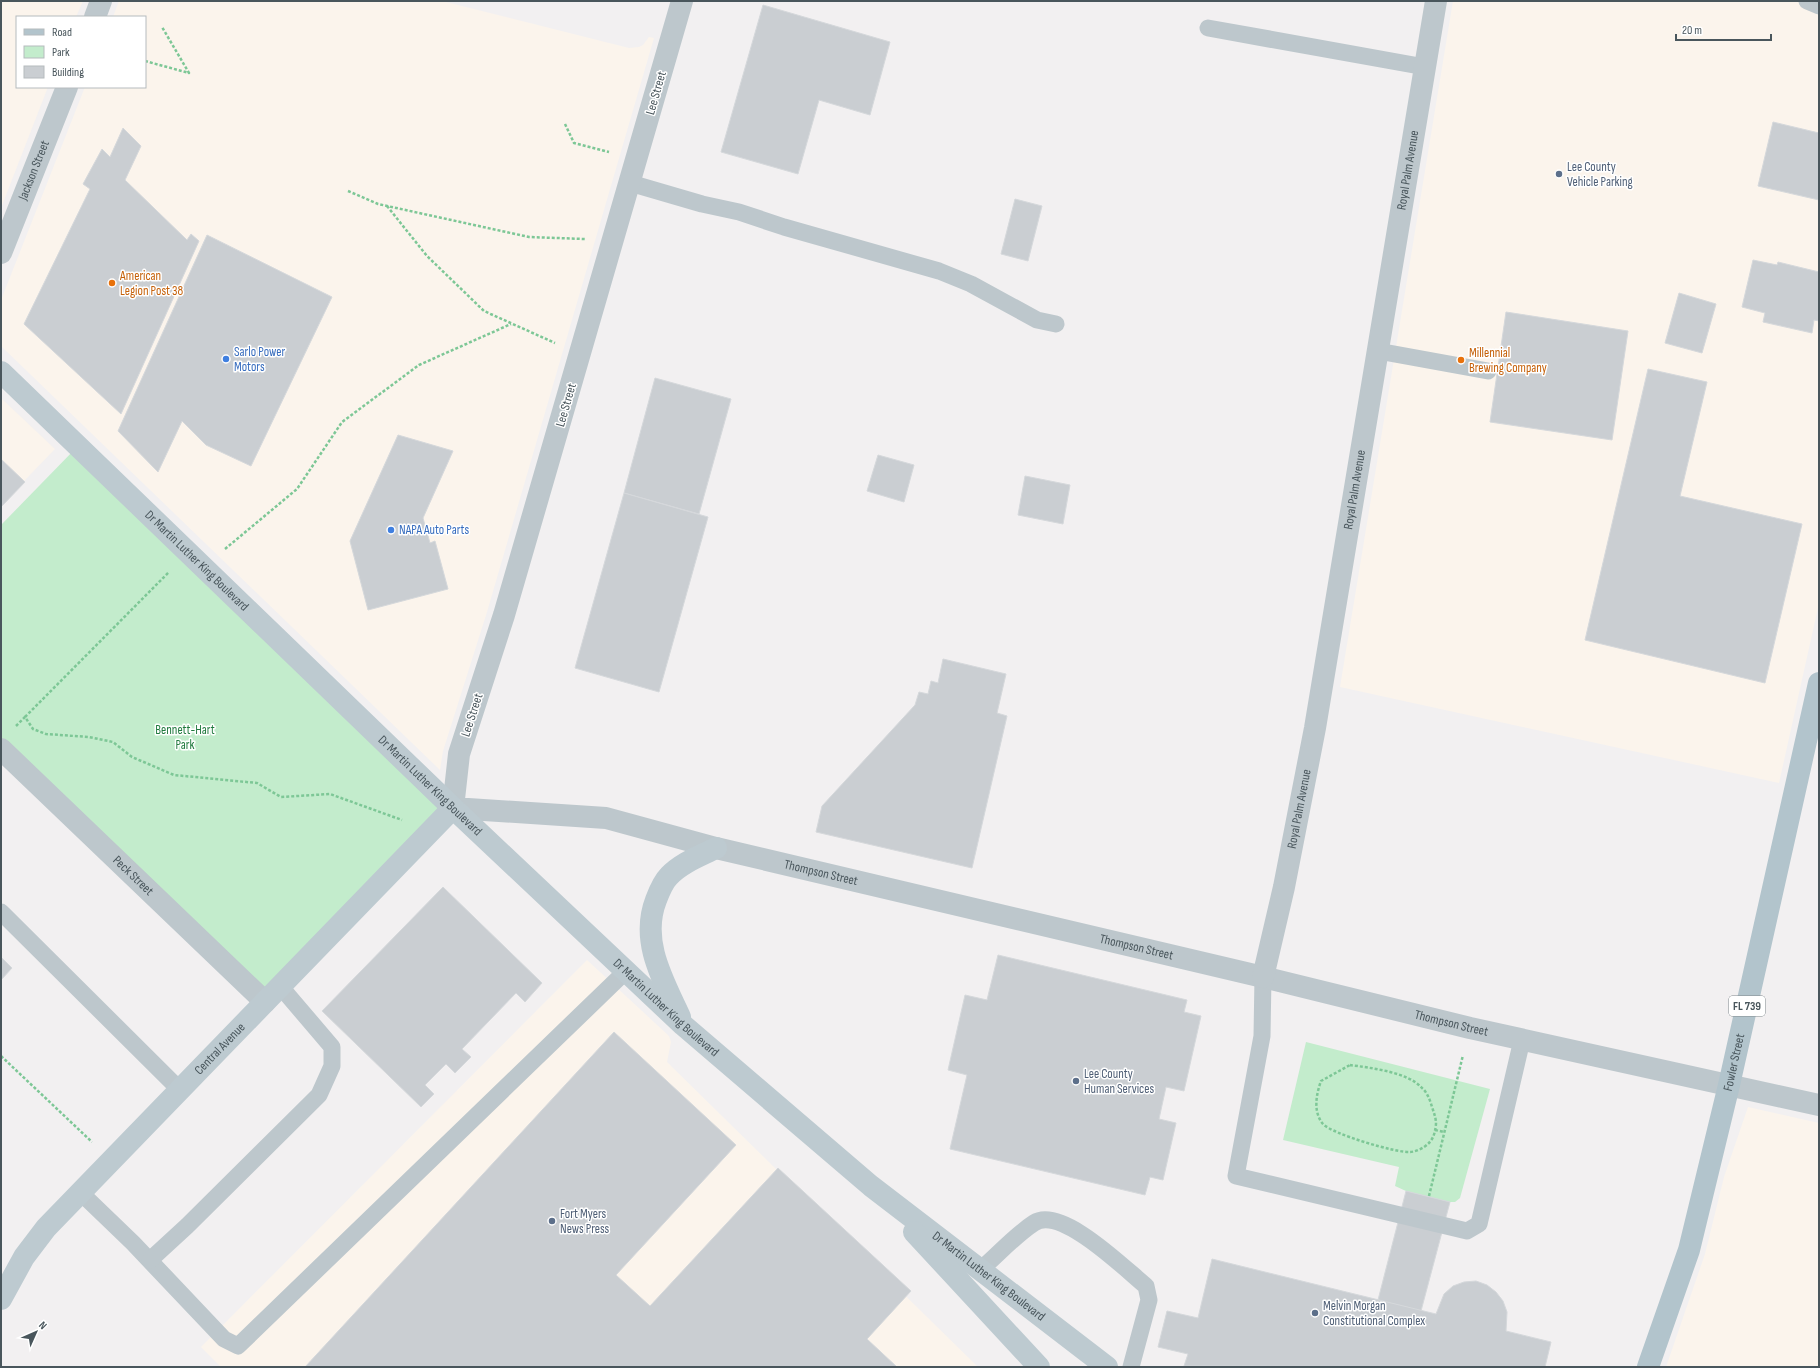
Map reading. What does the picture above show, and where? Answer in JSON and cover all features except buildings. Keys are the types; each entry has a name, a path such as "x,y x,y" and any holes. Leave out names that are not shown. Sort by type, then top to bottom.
{"main road":[{"name":"Dr Martin Luther King Boulevard","path":"1,372 452,808 683,1025 871,1186 1107,1367"},
{"name":"Fowler Street","path":"1648,1367 1689,1250 1729,1084 1819,683"},
{"name":"Central Avenue","path":"1,1299 24,1257 46,1228 452,808"},
{"path":"683,1025 655,961 650,937 651,913 658,894 669,876 685,863 716,848"},
{"name":"Dr Martin Luther King Boulevard","path":"871,1186 1039,1367"}],"street":[{"path":"95,16 101,1"},
{"name":"Lee Street","path":"452,808 459,754 506,608 682,1"},
{"name":"Royal Palm Avenue","path":"1263,977 1284,887 1315,728 1436,1"},
{"name":"Jackson Street","path":"1,253 67,88"},
{"name":"Peck Street","path":"1,749 265,1002"},
{"name":"Thompson Street","path":"452,808 606,818 716,848 1263,977 1522,1040 1729,1084 1819,1105"}],"lane":[{"path":"1807,1 1819,6"},
{"path":"1208,28 1425,67"},
{"path":"630,183 702,204 739,212 784,227 939,270 971,284 1036,320 1056,324"},
{"path":"1378,351 1488,371"},
{"path":"1,912 180,1090"},
{"path":"80,1192 150,1260 224,1339 238,1346 626,971"},
{"path":"1263,977 1262,1036 1236,1176 1467,1231 1479,1224 1522,1040"},
{"path":"150,1260 187,1226 319,1095 332,1066 332,1047 280,986"},
{"path":"980,1270 1035,1222 1048,1220 1063,1223 1078,1230 1146,1286 1149,1300 1130,1367"}],"path":[{"path":"146,61 189,73 162,27"},
{"path":"565,124 574,143 636,159"},
{"path":"348,191 387,206 529,237 613,240"},
{"path":"387,206 427,256 484,311 548,342 582,350"},
{"path":"15,727 196,560 297,490 342,422 419,365 511,324"},
{"path":"25,717 33,729 46,734 89,737 113,742 132,756 174,775 257,783 281,797 330,794 431,830"},
{"path":"1428,1197 1465,1049"},
{"path":"1,1056 111,1161"},
{"path":"1350,1065 1378,1069 1410,1079 1422,1087 1430,1100 1436,1118 1435,1130 1434,1137 1424,1148 1410,1152 1390,1150 1358,1140 1324,1125 1316,1111 1317,1093 1321,1081 1350,1065"},
{"path":"1435,1130 1444,1132"}],"shaded area":[{"path":"1,1 83,1 76,16 16,16 16,88 48,88 1,208"},
{"path":"119,1 442,1 629,48 643,45 649,37 654,38 487,612 443,751 440,770 1,346 1,300 85,88 146,88 146,16 113,16"},
{"path":"1453,1 1819,1 1819,603 1779,783 1340,687"},
{"path":"1,398 55,449 1,505"},
{"name":"Fort Myers News Press","path":"587,960 669,1036 671,1042 667,1062 978,1367 221,1367 201,1347"},
{"path":"1748,1107 1819,1123 1819,1367 1666,1367 1705,1254 1724,1177"}],"green space":[{"name":"Bennett-Hart Park","path":"77,447 453,808 264,1001 1,749 1,525"},
{"path":"1306,1042 1490,1089 1460,1198 1455,1202 1450,1202 1406,1191 1395,1186 1399,1167 1283,1140"}],"place":[{"name":"Lee County Vehicle Parking","path":"1559,174"},
{"name":"American Legion Post 38","path":"112,283"},
{"name":"Sarlo Power Motors","path":"226,359"},
{"name":"Millennial Brewing Company","path":"1461,360"},
{"name":"NAPA Auto Parts","path":"391,530"},
{"name":"Lee County Human Services","path":"1076,1081"},
{"name":"Fort Myers News Press","path":"552,1221"},
{"name":"Melvin Morgan Constitutional Complex","path":"1315,1313"}]}
